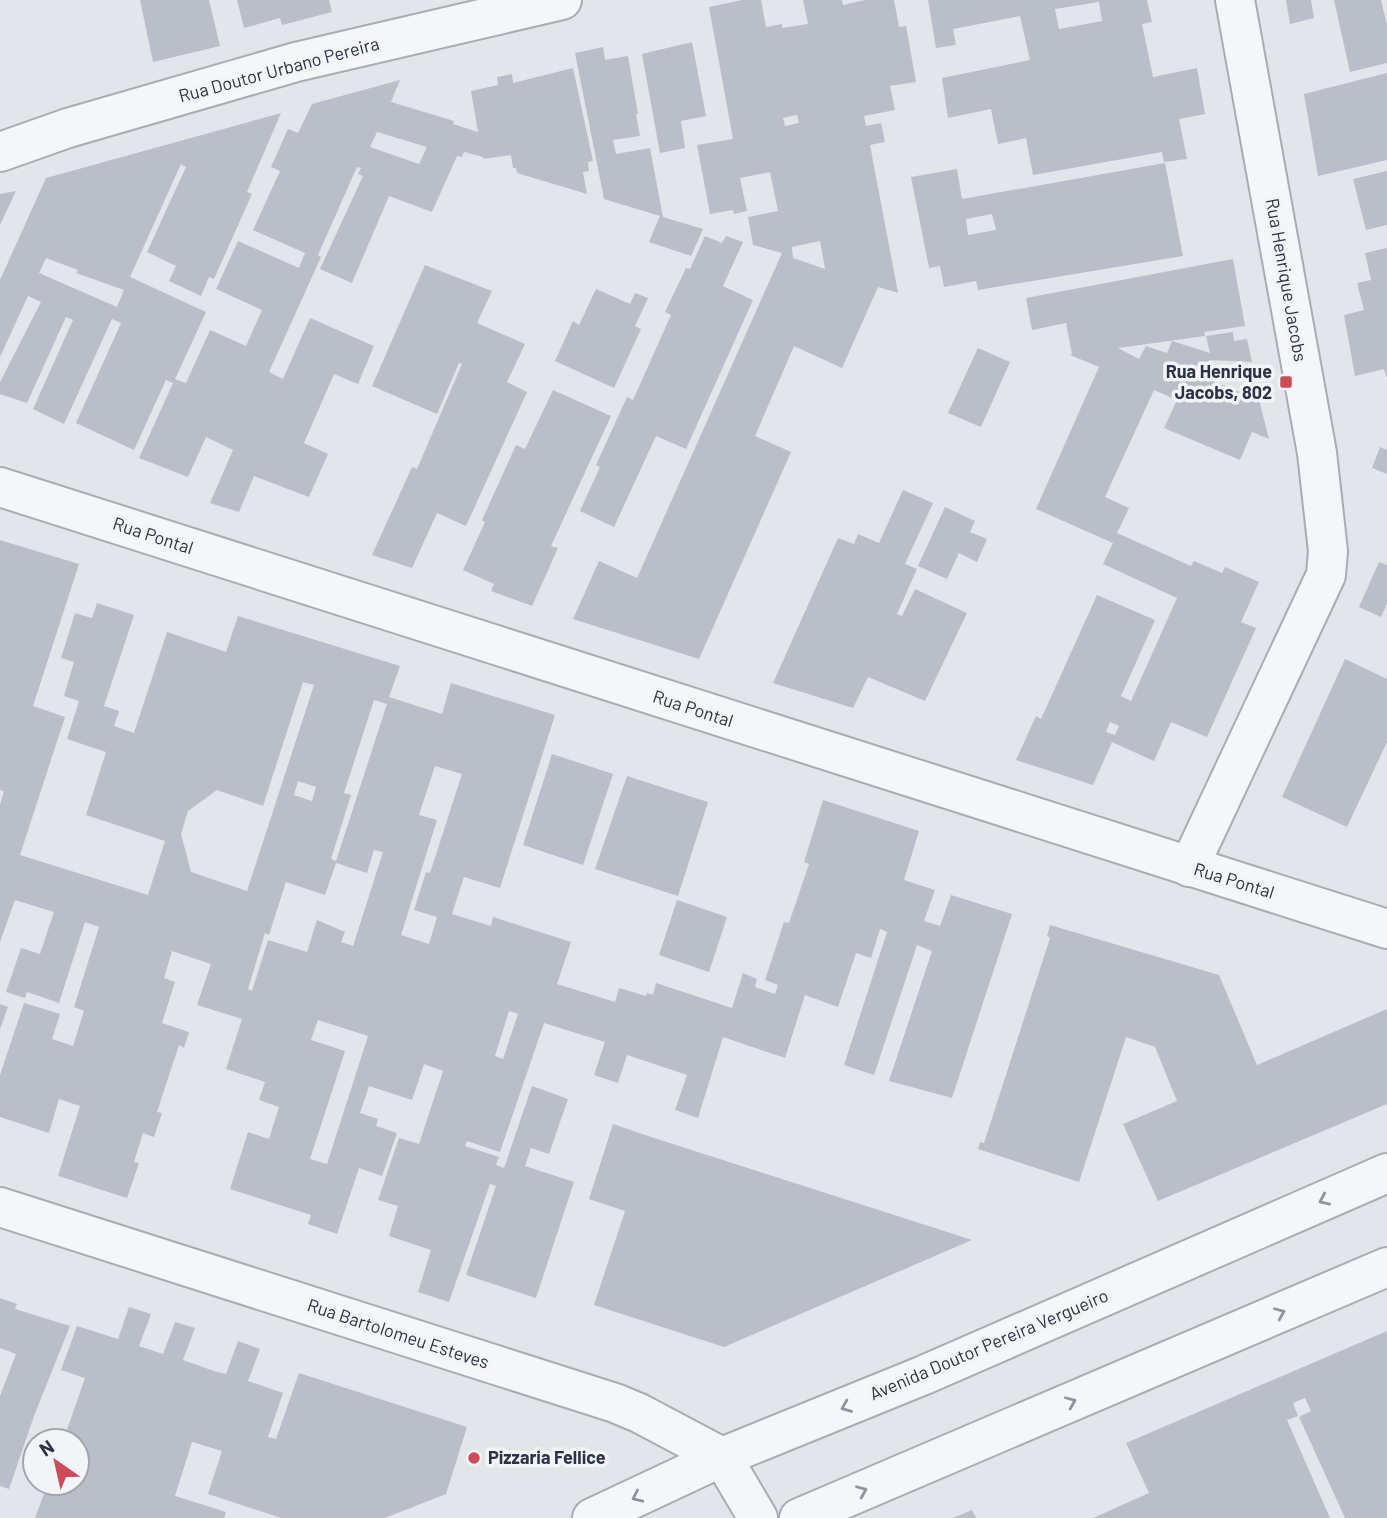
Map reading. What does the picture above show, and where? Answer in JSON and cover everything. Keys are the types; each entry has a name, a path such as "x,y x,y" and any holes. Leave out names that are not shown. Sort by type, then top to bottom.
{"street":[{"name":"Rua Doutor Urbano Pereira","path":"0,152 68,128 296,62 562,0"},
{"name":"Rua Henrique Jacobs","path":"1189,867 1326,575 1328,551 1317,453 1235,0"},
{"name":"Rua Pontal","path":"0,487 1387,929"},
{"name":"Avenida Doutor Pereira Vergueiro","path":"592,1518 722,1457 924,1375 1387,1173"},
{"name":"Rua Bartolomeu Esteves","path":"0,1207 615,1403 722,1457"},
{"path":"799,1518 1387,1267"},
{"path":"722,1457 758,1518"}],"building":[{"path":"140,0 209,0 220,46 153,62"},
{"path":"237,0 329,0 332,12 282,25 280,18 244,28"},
{"path":"742,0 761,0 766,27 782,24 782,28 808,24 803,0 842,0 843,5 865,0 894,0 899,27 906,26 916,82 890,86 895,110 864,116 866,126 881,123 885,142 870,145 898,293 878,287 842,368 794,346 755,436 791,452 699,659 573,619 599,561 637,578 782,253 753,245 748,217 778,211 770,172 740,178 747,211 734,214 733,210 710,214 697,145 733,139 709,7","holes":["797,115 799,123 785,126 783,118","820,241 825,269 793,258 792,247"]},
{"path":"928,0 1147,0 1152,22 1142,24 1153,77 1197,68 1205,114 1179,119 1187,159 1164,162 1162,152 1033,175 1026,138 998,144 991,109 948,118 942,78 1030,60 1020,16 953,29 956,45 936,48","holes":["1099,2 1102,21 1059,29 1055,9"]},
{"path":"1286,0 1311,0 1314,18 1290,24"},
{"path":"1334,0 1381,0 1387,25 1387,63 1350,72"},
{"path":"692,42 706,116 681,121 685,148 660,153 642,54"},
{"path":"603,47 605,60 628,56 638,114 640,136 613,140 616,154 650,148 663,217 703,229 691,256 649,242 660,216 604,199 575,53"},
{"path":"573,68 593,161 588,162 589,171 583,172 587,194 517,173 516,168 513,168 511,155 483,159 464,152 462,157 457,156 432,212 389,196 352,283 320,269 363,176 358,174 361,168 357,167 318,255 321,257 269,372 283,379 310,318 374,346 358,384 334,374 304,443 328,454 309,497 254,476 239,512 210,503 233,450 206,437 188,477 139,458 173,383 166,380 134,450 76,423 121,323 112,319 64,424 33,409 73,320 66,317 27,403 0,394 0,382 41,302 28,296 0,357 0,280 46,178 281,113 247,192 252,194 214,279 209,277 201,296 169,281 176,266 147,252 186,167 181,164 130,277 206,312 175,379 186,383 210,330 246,346 262,310 216,289 238,241 299,268 305,253 253,230 280,171 271,167 288,129 298,133 312,104 400,80 391,102 454,121 453,124 478,132 471,91 498,85 497,77 512,74 513,83","holes":["377,132 427,147 419,164 370,147","46,258 78,270 76,273 124,290 117,307 39,273"]},
{"path":"1387,73 1387,160 1318,176 1304,94"},
{"path":"1165,163 1183,256 978,290 976,281 944,287 940,266 929,268 911,177 957,169 962,199","holes":["992,214 996,230 968,235 966,219"]},
{"path":"1387,171 1387,225 1366,230 1353,179"},
{"path":"16,191 0,225 0,194"},
{"path":"705,236 722,243 726,236 743,242 723,286 753,300 686,449 656,436 614,527 580,511 600,467 596,465 627,397 633,400 671,315 665,312"},
{"path":"1387,248 1387,378 1384,369 1355,376 1344,315 1364,310 1357,283 1371,280 1365,253"},
{"path":"1233,259 1245,326 1204,332 1205,336 1118,348 1139,359 1146,346 1167,353 1172,341 1210,353 1206,336 1233,332 1234,341 1247,339 1252,362 1209,360 1203,377 1259,400 1269,439 1252,432 1240,460 1164,428 1177,400 1154,390 1105,497 1129,508 1117,533 1191,566 1194,561 1222,573 1225,567 1259,582 1241,622 1256,628 1207,737 1171,722 1154,761 1112,742 1093,785 1016,760 1036,716 1041,719 1097,595 1155,620 1121,696 1131,701 1177,598 1103,564 1113,543 1036,509 1099,367 1070,355 1072,354 1066,323 1032,330 1026,298","holes":["1110,722 1119,726 1115,735 1106,732"]},
{"path":"425,265 492,291 477,323 525,344 507,382 527,392 466,526 437,513 412,568 372,555 412,467 417,469 462,364 459,363 437,414 372,386"},
{"path":"596,289 630,304 635,293 648,298 635,326 641,329 614,388 555,361 573,321 579,325"},
{"path":"978,348 1010,362 981,427 948,413"},
{"path":"553,390 611,416 551,546 558,548 532,606 491,591 494,584 463,570 516,445 525,449"},
{"path":"1380,447 1387,450 1387,474 1372,468"},
{"path":"903,490 933,503 905,564 917,569 897,614 902,616 915,589 967,613 925,701 868,677 853,708 773,683 838,538 854,544 858,534 879,543"},
{"path":"945,507 975,521 970,532 987,539 977,562 959,553 947,579 918,566"},
{"path":"0,540 79,564 33,706 65,717 20,855 148,895 165,841 86,815 106,752 67,739 79,701 64,696 74,662 61,658 75,613 92,618 97,603 134,615 104,706 119,711 114,726 134,733 167,632 226,652 238,616 400,666 389,697 442,714 451,683 555,715 500,888 464,877 452,914 491,926 493,917 571,942 557,984 615,1002 619,988 646,996 647,993 653,995 656,983 732,1008 743,973 757,979 755,987 775,994 778,985 765,980 784,922 789,923 809,864 804,862 823,800 919,831 904,880 935,890 924,921 940,926 951,895 1012,914 952,1098 889,1081 932,951 917,945 874,1075 844,1065 887,932 880,929 871,958 856,953 838,1007 805,995 785,1058 723,1037 698,1118 675,1110 687,1075 627,1055 618,1083 594,1075 605,1042 544,1023 500,1152 467,1141 465,1146 499,1157 496,1165 504,1168 532,1086 568,1099 549,1154 531,1148 525,1166 574,1182 536,1298 466,1275 496,1186 490,1184 449,1302 418,1292 431,1250 389,1236 398,1206 378,1200 399,1138 419,1144 443,1071 424,1064 412,1100 369,1086 360,1113 378,1119 376,1126 397,1133 382,1176 359,1168 337,1234 308,1224 311,1215 230,1189 248,1132 269,1139 279,1107 259,1100 265,1082 226,1069 242,1019 197,1005 211,964 172,951 164,978 175,982 162,1023 189,1032 184,1048 179,1045 157,1112 162,1113 154,1137 143,1133 134,1162 139,1163 127,1198 58,1176 80,1106 59,1099 49,1133 0,1117 0,1075 24,1003 60,1014 52,1039 73,1046 84,1011 74,1007 99,927 85,922 59,1003 27,992 25,998 6,992 21,948 40,954 54,912 15,900 0,942 0,805 4,791 0,790","holes":["303,682 314,685 247,891 191,872 181,834 188,811 217,790 263,806","374,700 387,704 336,861 331,859 351,795 344,793","435,766 462,774 430,873 426,872 414,910 437,917 429,944 401,935 437,820 419,815","298,781 316,787 312,801 294,795","374,850 383,852 353,946 341,942 345,932 317,920 307,952 268,940 252,991 248,989 265,933 269,935 286,882 325,895 336,863 367,873","509,1011 518,1014 503,1059 495,1056","318,1020 368,1036 327,1164 310,1159 345,1051 311,1040"]},
{"path":"1379,562 1387,565 1387,604 1381,617 1359,607"},
{"path":"1345,659 1387,679 1387,742 1347,827 1282,797"},
{"path":"552,754 613,774 583,865 523,845"},
{"path":"627,776 708,802 678,896 595,869"},
{"path":"677,900 727,917 709,972 659,955"},
{"path":"1050,925 1219,975 1257,1065 1387,1009 1387,1104 1158,1201 1123,1124 1177,1101 1155,1047 1126,1037 1079,1182 978,1149 980,1142 984,1143 1050,938 1047,936"},
{"path":"0,1004 8,1007 0,1029"},
{"path":"613,1124 972,1240 724,1347 594,1305 625,1211 589,1199"},
{"path":"0,1298 17,1304 15,1309 70,1326 30,1427 21,1427 21,1454 9,1489 0,1486 0,1396 16,1354 0,1348"},
{"path":"129,1307 151,1314 139,1346 163,1354 175,1322 195,1328 183,1360 214,1371 226,1374 238,1341 260,1349 248,1381 283,1393 268,1437 276,1439 299,1373 467,1427 446,1494 385,1518 281,1518 208,1494 222,1451 192,1442 175,1496 226,1512 224,1518 35,1518 43,1497 91,1497 91,1427 68,1427 85,1378 61,1370 77,1326 118,1339"},
{"path":"1387,1331 1387,1518 1345,1518 1299,1417 1311,1411 1305,1398 1293,1403 1298,1416 1287,1420 1330,1518 1093,1518 1149,1493 1126,1443"},
{"path":"972,1510 976,1518 953,1518"}],"place":[{"name":"Rua Henrique Jacobs, 802","path":"1286,382"},
{"name":"Pizzaria Fellice","path":"474,1458"}]}
